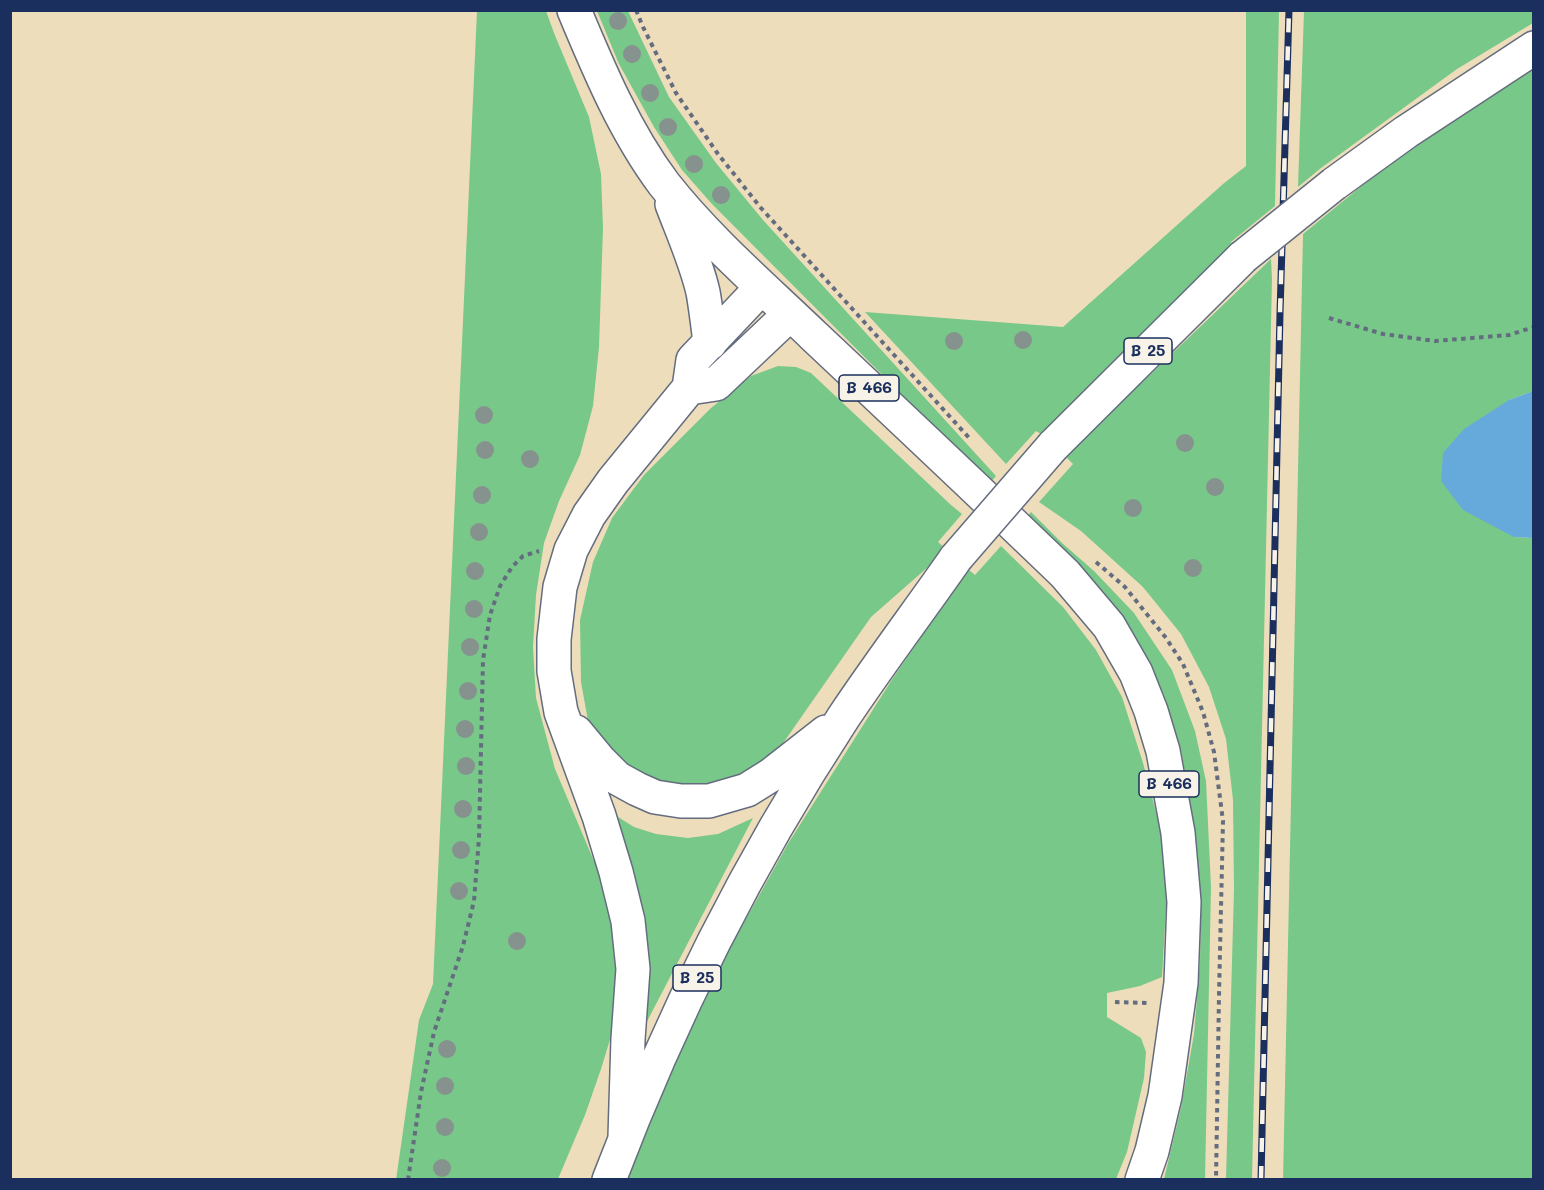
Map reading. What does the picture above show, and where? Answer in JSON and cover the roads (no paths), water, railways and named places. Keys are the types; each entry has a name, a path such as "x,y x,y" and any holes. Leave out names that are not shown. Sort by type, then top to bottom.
{"main road":[{"name":"B 466","path":"574,10 602,75 645,155 692,217 790,314 1065,574 1109,626 1136,673 1163,751 1178,833 1184,902 1181,983 1165,1096 1152,1150 1142,1179"},
{"name":"B 25","path":"609,1179 662,1051 724,924 778,824 844,718 956,558 1053,446 1243,257 1334,184 1406,132 1533,48"},
{"path":"664,183 702,290 710,343"},
{"path":"625,1137 633,969 628,921 599,816 561,712 554,671 554,639 560,586 571,550 590,515 613,481 689,388 693,360 762,287"},
{"path":"689,388 716,384 790,314"},
{"path":"561,712 587,747 617,778 655,796 681,801 709,801 747,790 771,775 844,718"}],"water":[{"path":"1533,391 1533,538 1514,537 1463,510 1441,481 1443,453 1464,429 1509,400"}],"railway":[{"path":"1261,1180 1289,10"}]}
